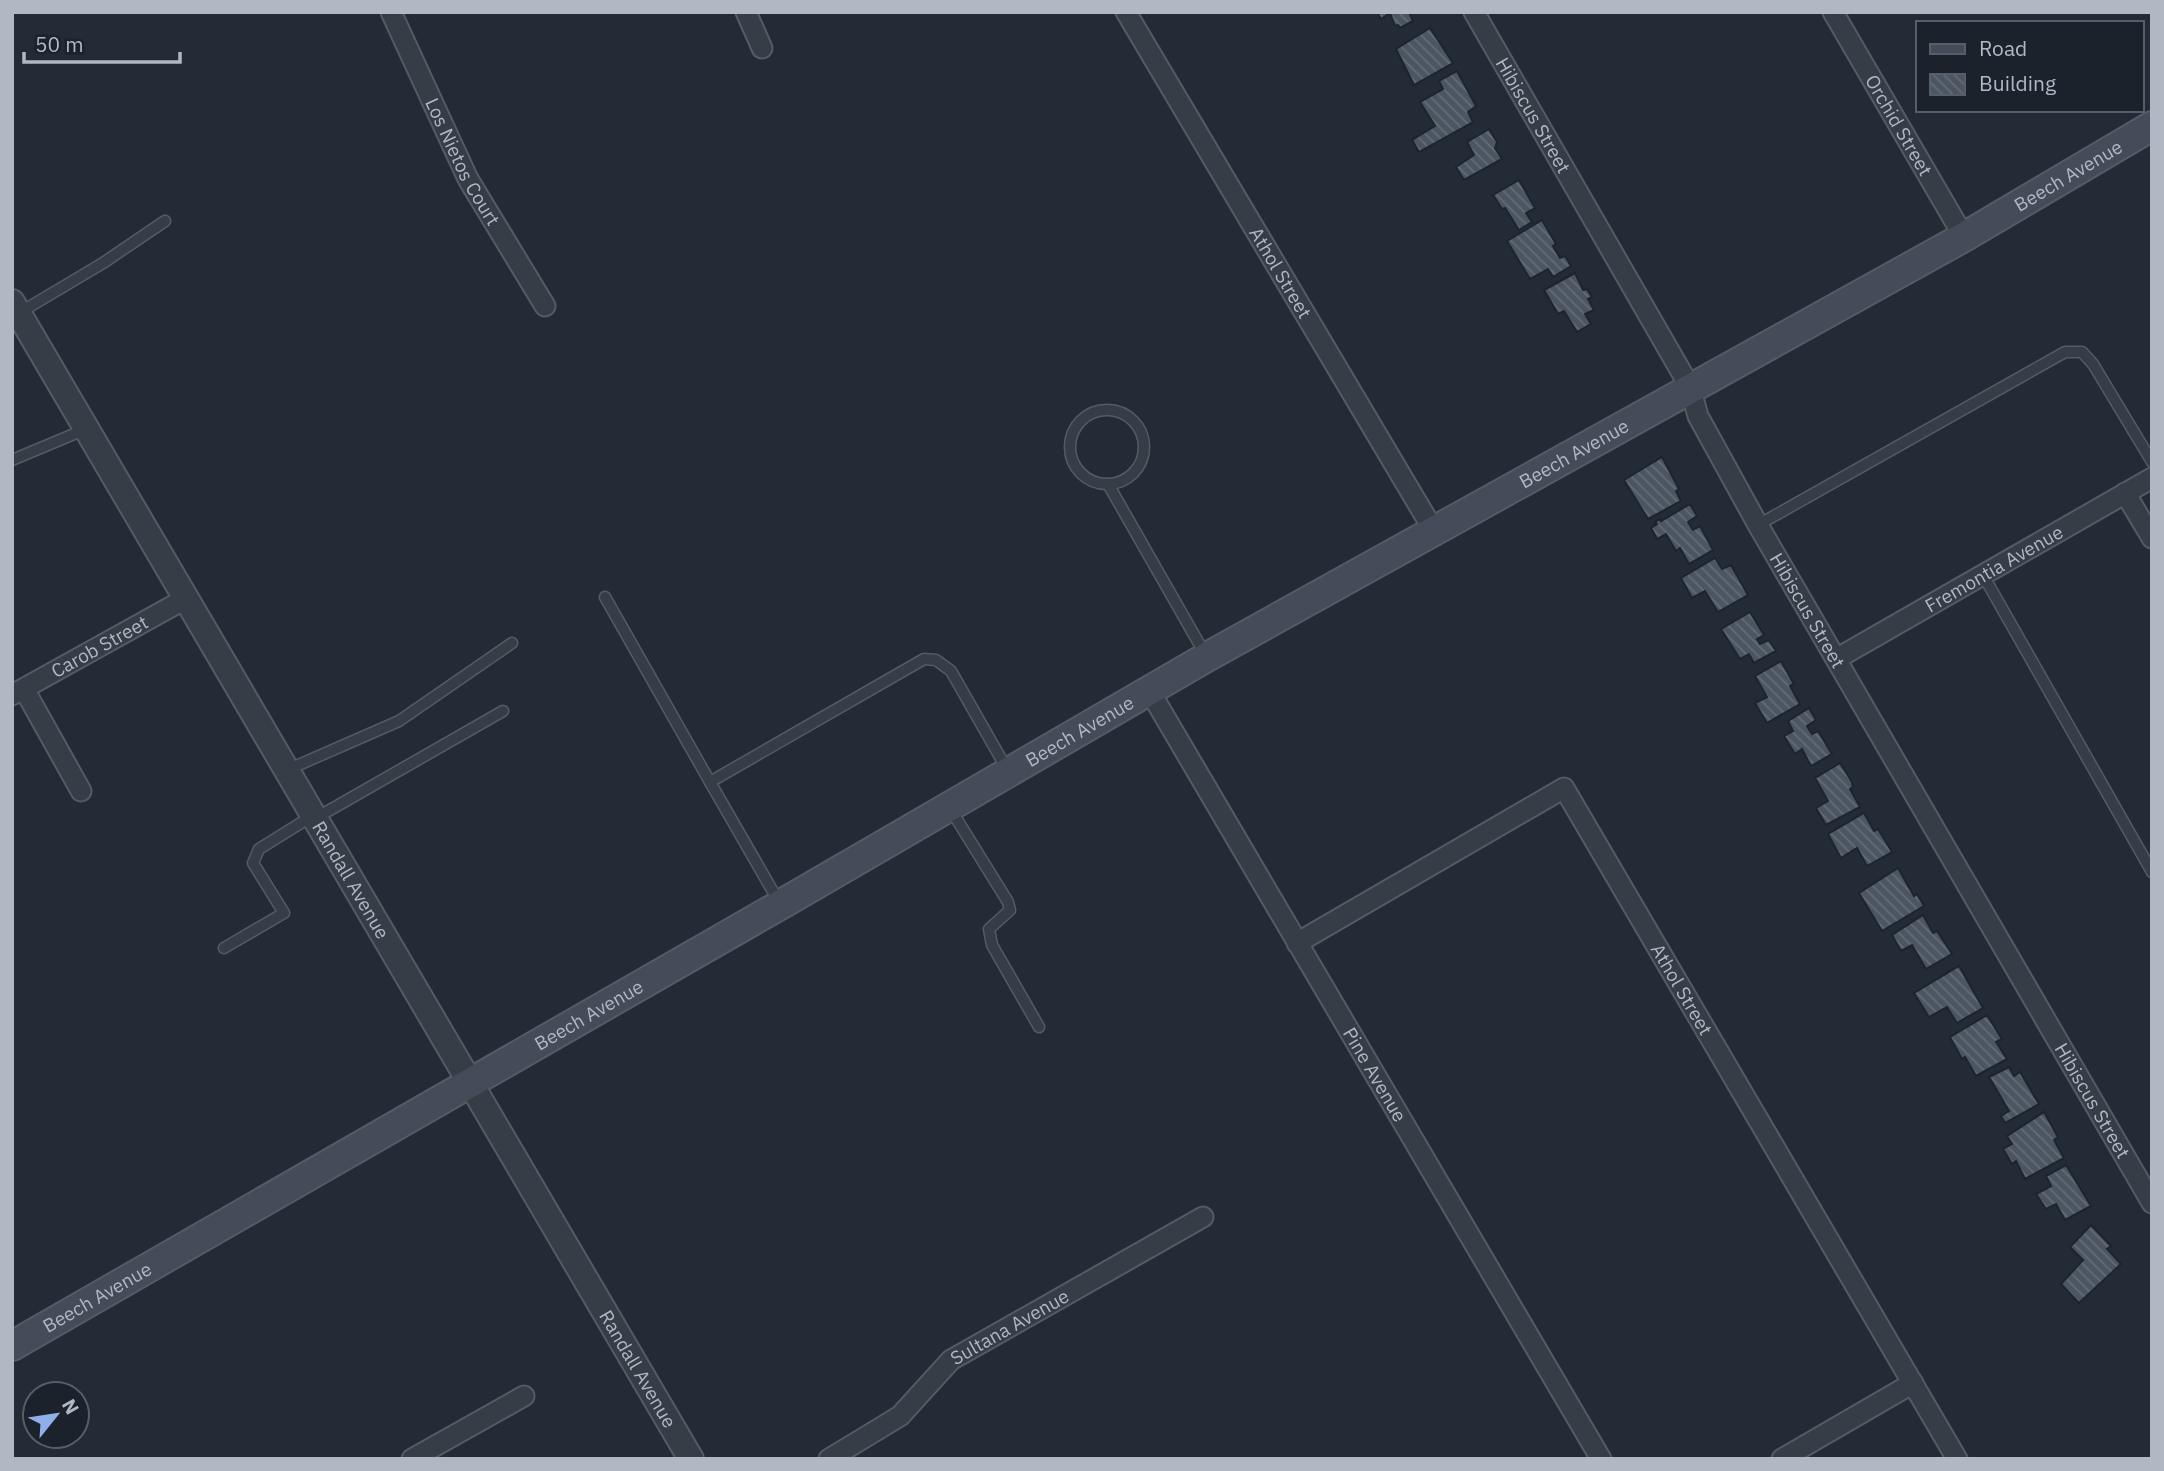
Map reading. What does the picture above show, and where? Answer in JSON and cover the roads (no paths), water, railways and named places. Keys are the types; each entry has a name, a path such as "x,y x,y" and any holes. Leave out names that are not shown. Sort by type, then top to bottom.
{"main road":[{"name":"Beech Avenue","path":"12,1346 1149,690 1964,237 2152,126"}],"street":[{"name":"Los Nietos Court","path":"391,12 468,178 545,306"},
{"path":"746,12 762,48"},
{"name":"Athol Street","path":"1126,12 1434,531"},
{"name":"Hibiscus Street","path":"1474,12 1690,387 1698,416 1758,525 2152,1203"},
{"name":"Orchid Street","path":"1833,12 1964,237"},
{"name":"Randall Avenue","path":"15,308 691,1459"},
{"name":"Fremontia Avenue","path":"1836,659 2152,478"},
{"path":"2126,493 2152,538"},
{"name":"Carob Street","path":"18,692 185,598"},
{"name":"Pine Avenue","path":"1149,690 1601,1459"},
{"path":"18,692 81,791"},
{"name":"Athol Street","path":"1297,943 1564,788 1957,1459"},
{"name":"Sultana Avenue","path":"830,1459 900,1416 951,1360 1203,1217"},
{"path":"1782,1459 1913,1383"},
{"path":"412,1459 524,1396"}],"lane":[{"path":"15,308 103,263 165,221"},
{"path":"1758,525 2064,352 2082,352 2093,364 2152,462"},
{"path":"1110,410 1132,419 1139,428 1144,453 1131,475 1121,482 1108,484 1084,476 1071,456 1070,444 1079,423 1098,411 1110,410"},
{"path":"12,460 86,429"},
{"path":"1108,484 1207,657"},
{"path":"1983,575 2152,872"},
{"path":"605,597 780,905"},
{"path":"287,770 399,721 512,643"},
{"path":"710,782 924,659 936,660 951,671 1008,772"},
{"path":"224,948 284,913 253,863 259,849 503,711"},
{"path":"949,806 1008,902 1010,910 989,929 989,934 1039,1027"}]}
